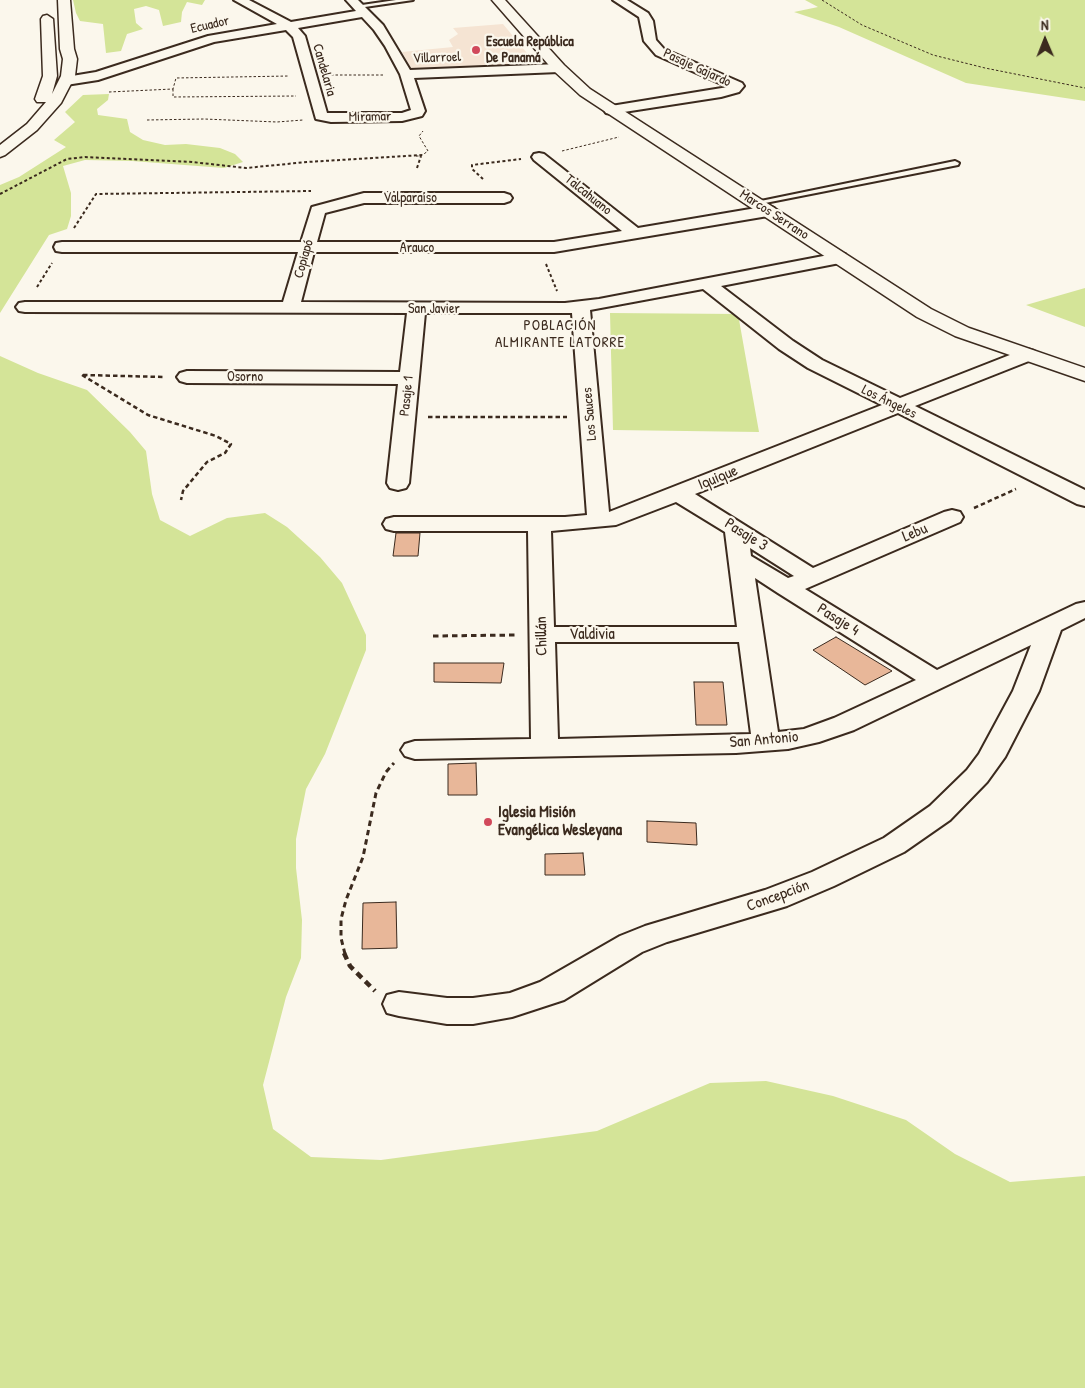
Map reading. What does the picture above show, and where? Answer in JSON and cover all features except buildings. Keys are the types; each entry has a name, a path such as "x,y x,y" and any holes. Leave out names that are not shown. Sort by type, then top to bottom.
{"street":[{"path":"0,152 32,127 56,100 66,81 70,59 67,49 64,0"},
{"name":"Candelaria","path":"240,0 289,26 299,36 317,96 320,115 326,118"},
{"name":"Marcos Serrano","path":"498,0 559,68 585,92 839,258 943,323 962,332 1085,375"},
{"name":"Pasaje Gajardo","path":"611,110 721,93 734,89 737,86 660,52 650,41 646,18 640,12 620,0"},
{"path":"358,6 388,41 406,74 418,111 414,115"},
{"name":"Ecuador","path":"66,81 105,74 166,52 212,40 289,26 358,6"},
{"path":"0,140 10,133 37,104 49,85 47,9"},
{"name":"Villarroel","path":"406,74 559,68"},
{"name":"Miramar","path":"326,118 402,117 414,115"},
{"name":"Talcahuano","path":"539,156 636,234"},
{"name":"Valparaíso","path":"318,210 358,198 504,198"},
{"name":"Arauco","path":"62,247 539,248 571,245 636,234 761,207"},
{"name":"Copiapó","path":"290,308 318,210"},
{"name":"San Javier","path":"24,307 573,307 839,258"},
{"name":"Los Ángeles","path":"706,284 804,358 1085,499"},
{"name":"Los Sauces","path":"573,307 590,417 599,521"},
{"name":"Pasaje 1","path":"398,483 416,308"},
{"name":"Iquique","path":"394,524 539,524 599,521 632,513 1026,355"},
{"name":"Osorno","path":"187,377 409,378"},
{"name":"Pasaje 3","path":"679,494 812,577"},
{"name":"Lebu","path":"786,588 952,517"},
{"name":"Chillán","path":"539,524 545,747"},
{"path":"736,530 766,742"},
{"name":"Pasaje 4","path":"740,559 935,680"},
{"name":"San Antonio","path":"415,750 788,740 828,730 1085,609"},
{"name":"Concepción","path":"400,1004 446,1011 473,1011 519,1003 552,991 631,944 656,934 776,898 823,880 894,845 940,813 977,776 991,757 1026,691 1050,626"},
{"name":"Valdivia","path":"542,635 750,634"}],"lane":[{"path":"358,6 410,0"},
{"path":"761,207 955,164"}],"path":[{"path":"822,0 862,25 932,55 985,68 1085,88"},
{"path":"317,96 173,97 173,89 176,78 406,74"},
{"path":"106,92 173,89"},
{"path":"0,194 67,159 85,157 192,162 246,168 307,162 421,156 428,151 419,136 423,131 414,115"},
{"path":"147,120 204,118 277,122 326,118"},
{"path":"417,168 421,156"},
{"path":"24,307 96,194 300,193 319,190"},
{"path":"539,248 573,307"},
{"path":"181,500 183,491 207,462 225,453 231,444 216,436 177,425 148,414 129,405 104,387 82,375 187,377"},
{"path":"405,417 590,417"},
{"path":"952,517 1043,478"},
{"path":"433,636 542,635"},
{"path":"400,1004 371,989 350,966 341,938 342,919 354,878 363,857 368,838 372,806 380,782 398,758 415,750"}],"shaded area":[{"name":"Escuela República De Panamá","path":"503,24 536,64 533,66 418,71 411,68 402,52 453,47 449,40 458,34 453,28"}],"green space":[{"path":"73,0 205,0 202,5 187,2 182,12 181,22 163,26 159,10 146,6 134,9 136,23 143,29 127,34 121,51 106,53 103,24 80,21"},
{"path":"805,0 1085,0 1085,101 966,83 839,27 794,12 818,7"},
{"path":"109,94 108,100 97,109 98,115 127,119 130,132 143,140 165,145 186,144 220,148 235,154 243,162 224,168 132,161 85,160 63,166 71,193 71,216 67,229 49,235 0,313 0,185 19,177 66,147 54,140 75,122 65,112 83,95"},
{"path":"1085,288 1085,327 1026,305"},
{"path":"610,313 738,314 759,432 613,430"},
{"path":"0,356 38,373 87,390 130,432 146,451 152,494 160,520 190,536 227,518 265,513 287,527 320,557 342,583 366,635 366,650 325,754 306,789 296,839 296,868 302,920 301,958 286,997 263,1085 273,1129 311,1157 381,1160 597,1131 710,1083 766,1081 833,1096 906,1120 955,1154 1010,1182 1085,1176 1085,1388 0,1388"}],"place":[{"name":"Escuela República De Panamá","path":"476,50"},
{"name":"Iglesia Misión Evangélica Wesleyana","path":"488,822"}],"district":[{"name":"POBLACIÓN ALMIRANTE LATORRE","path":"560,334"}]}
